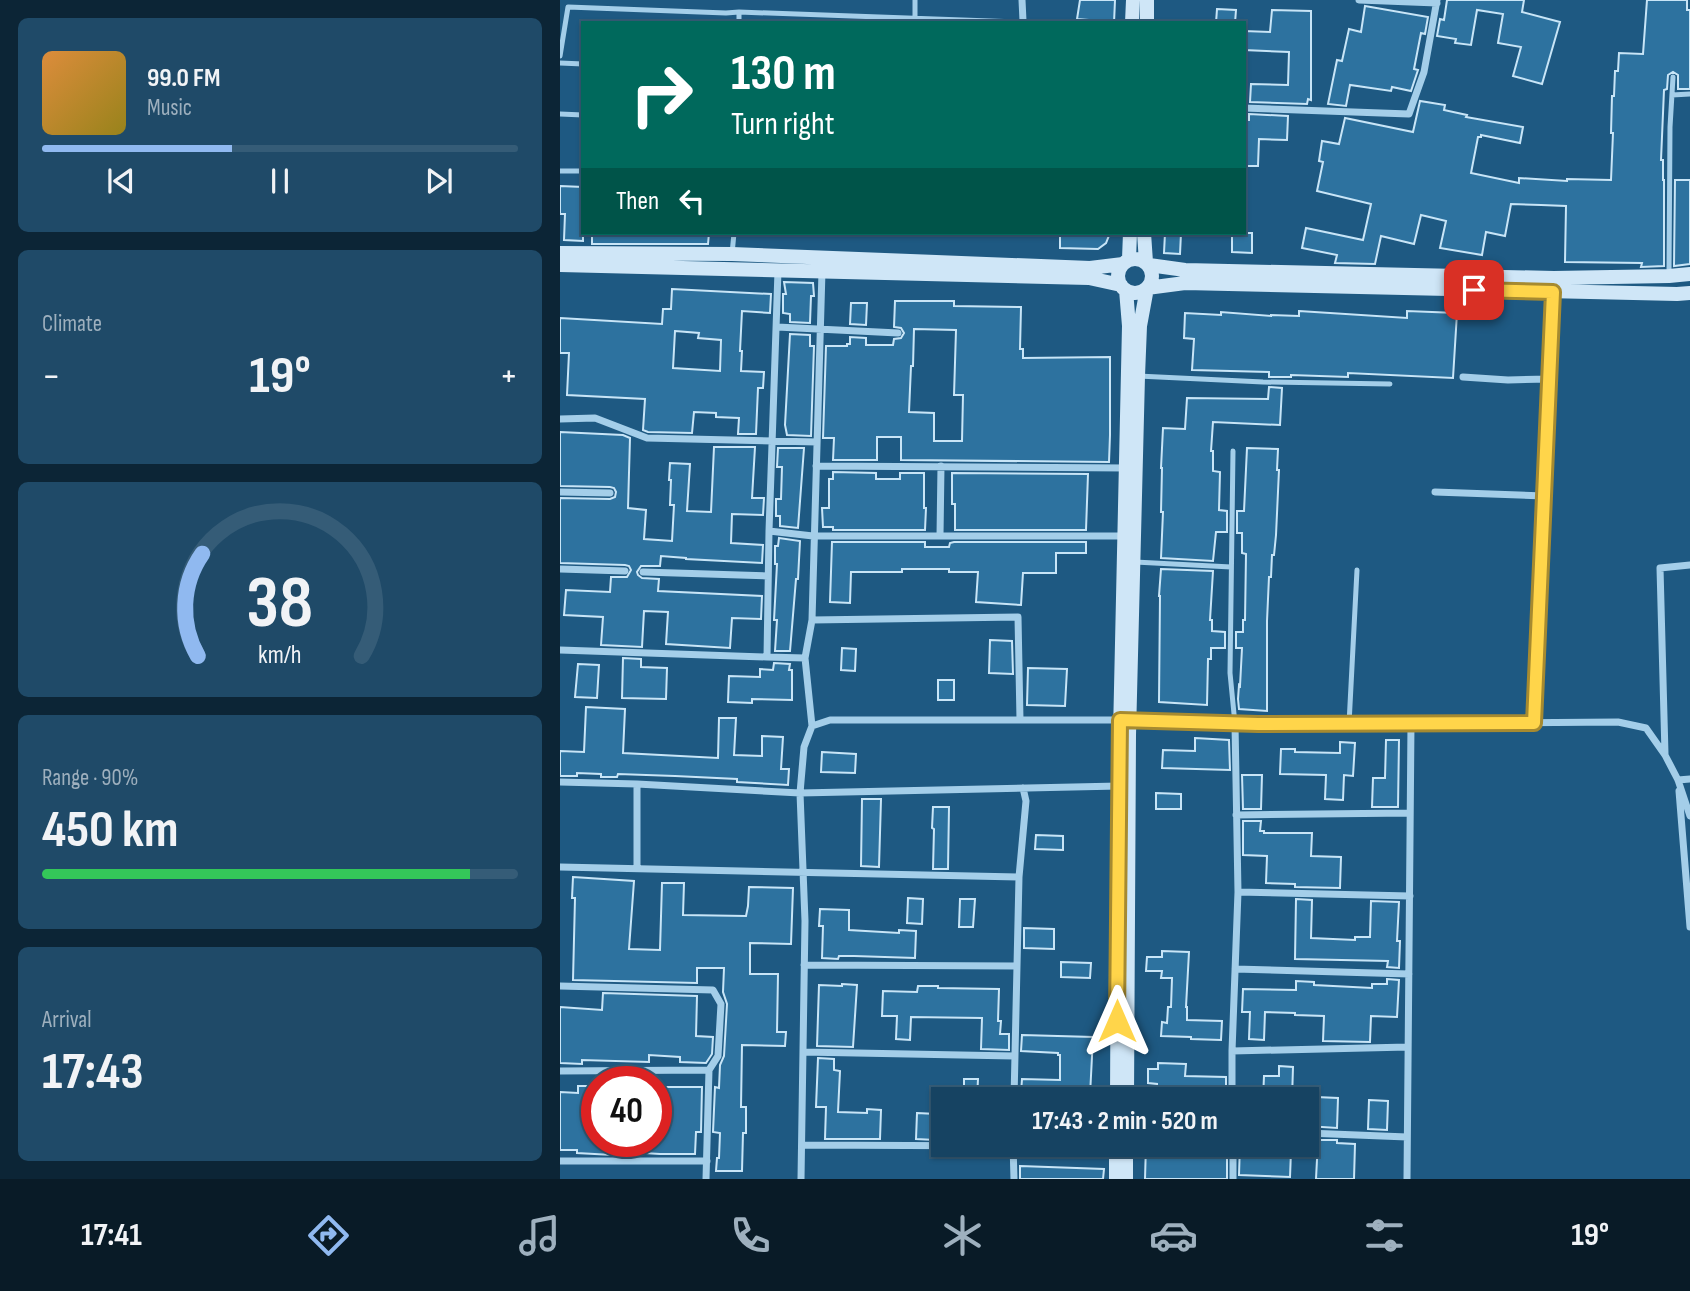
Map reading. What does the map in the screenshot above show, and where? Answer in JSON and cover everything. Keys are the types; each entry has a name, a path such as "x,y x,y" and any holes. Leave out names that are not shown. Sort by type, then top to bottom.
{"street":[{"path":"1022,0 1023,21"},
{"path":"1132,21 1133,0"},
{"path":"1147,0 1147,21"},
{"path":"1246,108 1409,114 1424,72 1437,2 1359,0"},
{"path":"1126,1087 1124,536 1129,326 1118,273 1126,262 1130,235"},
{"path":"1117,1087 1119,786 1135,562 1140,326 1147,288 1153,277 1147,263 1144,235"},
{"path":"560,253 732,254 1090,268 1140,259 1147,263 1185,270 1553,285 1677,295 1690,293"},
{"path":"560,265 1089,278 1137,293 1147,288 1185,283 1553,285 1690,274"},
{"path":"767,657 778,270"},
{"path":"801,1179 804,965 800,793 804,747 812,726 805,658 812,620 822,271"},
{"path":"1534,723 1553,285"},
{"path":"777,327 898,333"},
{"path":"1463,377 1549,379"},
{"path":"560,419 595,418 648,438 817,442"},
{"path":"816,466 1126,468"},
{"path":"940,536 941,466"},
{"path":"560,492 610,494"},
{"path":"1434,492 1544,496"},
{"path":"769,531 813,536 1124,536"},
{"path":"1665,755 1660,568 1690,565"},
{"path":"560,569 625,571"},
{"path":"643,572 768,576"},
{"path":"812,620 1018,617 1020,720"},
{"path":"560,650 805,658"},
{"path":"812,726 830,720 1125,720 1235,724 1618,722 1646,728 1678,780 1690,816"},
{"path":"1233,1087 1238,892 1235,724"},
{"path":"1407,1179 1411,724"},
{"path":"1678,780 1690,779"},
{"path":"1678,780 1690,927"},
{"path":"560,782 800,793 1119,786"},
{"path":"637,784 637,869"},
{"path":"1014,1087 1018,877 1026,801 1023,788"},
{"path":"1236,815 1410,813"},
{"path":"560,867 1018,877"},
{"path":"1238,892 1410,895"},
{"path":"804,965 1017,966"},
{"path":"1235,969 1409,974"},
{"path":"560,986 713,990 721,1004 718,1056 709,1070 706,1179"},
{"path":"1232,1051 1408,1047"},
{"path":"803,1052 1014,1056"},
{"path":"560,1071 709,1070"},
{"path":"1319,1133 1408,1137"},
{"path":"802,1145 931,1145"},
{"path":"1013,1157 1014,1179"},
{"path":"1116,1157 1116,1179"},
{"path":"1126,1157 1126,1179"},
{"path":"1233,1157 1233,1179"},
{"path":"560,1161 707,1161"}],"lane":[{"path":"915,0 915,17"},
{"path":"560,56 568,7 1023,21"},
{"path":"739,12 739,21"},
{"path":"560,63 581,64"},
{"path":"1669,276 1673,77"},
{"path":"1672,94 1690,94"},
{"path":"560,114 581,115"},
{"path":"560,171 581,172"},
{"path":"732,254 734,235"},
{"path":"1139,376 1390,384"},
{"path":"1233,451 1230,673 1235,724"},
{"path":"1135,562 1231,567"},
{"path":"1349,724 1357,570"}],"building":[{"path":"1080,0 1115,0 1114,21 1077,19"},
{"path":"1447,0 1524,0 1522,12 1560,22 1542,84 1513,76 1521,47 1498,43 1503,14 1477,10 1471,45 1455,43 1456,39 1437,36 1440,19 1444,20"},
{"path":"1647,0 1687,0 1687,10 1690,10 1690,89 1678,89 1678,75 1673,72 1668,75 1667,89 1664,90 1661,160 1664,180 1664,266 1641,267 1642,263 1565,262 1566,206 1511,204 1505,236 1486,232 1482,255 1440,248 1446,221 1421,215 1414,244 1381,236 1375,264 1335,263 1337,255 1302,248 1306,228 1363,240 1371,204 1317,191 1323,162 1319,161 1322,141 1339,144 1345,118 1413,132 1420,101 1445,105 1444,110 1467,115 1466,117 1523,127 1520,143 1481,135 1478,137 1471,173 1519,183 1519,178 1611,180 1615,71 1618,71 1619,53 1643,54"},
{"path":"1365,6 1428,17 1425,34 1421,33 1414,69 1418,70 1411,91 1392,87 1391,91 1350,85 1346,106 1328,104 1337,60 1342,61 1349,29 1361,32"},
{"path":"1217,9 1236,10 1235,21 1216,21"},
{"path":"1272,10 1311,11 1311,100 1308,99 1307,104 1250,102 1251,84 1288,85 1289,52 1246,50 1246,31 1270,32"},
{"path":"1249,114 1288,116 1287,140 1259,139 1258,166 1246,166 1246,120 1249,120"},
{"path":"1675,180 1690,180 1690,264 1674,266"},
{"path":"560,186 581,187 583,241 564,240 565,214 560,214"},
{"path":"1252,233 1252,253 1232,252 1232,235"},
{"path":"592,235 709,235 708,244 592,244"},
{"path":"1060,235 1109,235 1106,243 1098,249 1060,248"},
{"path":"1165,235 1181,235 1180,254 1164,253"},
{"path":"784,282 813,283 810,323 790,322 790,314 783,313 783,294 786,294"},
{"path":"672,289 771,294 770,313 742,311 741,371 764,372 763,388 758,388 756,434 738,434 739,418 694,412 692,433 648,432 643,430 645,399 567,395 569,353 560,353 560,318 662,324 663,309 671,309","holes":["675,331 699,333 698,338 721,340 720,371 673,368"]},
{"path":"895,301 954,301 954,306 1021,307 1020,349 1023,349 1023,358 1110,357 1109,462 901,460 901,437 877,437 877,460 833,460 834,438 823,438 826,346 847,346 850,344 850,337 866,338 866,345 893,345 894,339 901,338 904,333 901,328 894,327","holes":["914,329 956,330 954,395 963,395 962,441 934,441 934,413 909,412"]},
{"path":"851,303 867,303 866,325 850,324"},
{"path":"1299,311 1407,318 1407,311 1457,313 1453,378 1348,373 1348,377 1269,377 1269,372 1192,370 1194,339 1184,338 1185,313 1299,316"},
{"path":"790,334 810,335 810,346 814,346 811,436 787,435 785,425"},
{"path":"1269,387 1282,388 1280,425 1213,422 1213,471 1220,472 1219,510 1227,511 1227,532 1216,532 1213,561 1161,558 1163,428 1185,429 1187,398 1268,399"},
{"path":"560,432 623,435 630,438 628,508 646,510 644,539 672,541 674,505 670,505 670,463 690,464 687,511 711,512 714,447 755,447 752,498 764,498 763,515 732,514 731,543 763,545 762,563 661,556 660,566 641,566 637,572 642,578 659,579 658,591 762,596 761,619 732,618 730,648 666,644 668,612 644,611 642,647 601,645 603,617 564,615 566,590 610,592 611,577 627,577 631,570 625,565 560,563 560,498 610,499 615,497 616,492 610,487 560,486"},
{"path":"778,448 804,448 798,528 780,526 780,516 776,516 776,499 781,499 782,467 777,467"},
{"path":"1247,448 1278,449 1276,535 1269,577 1267,621 1267,711 1239,709 1238,699 1242,648 1236,648 1236,632 1243,632 1245,620 1246,554 1242,553 1242,533 1237,533 1237,511 1244,511"},
{"path":"833,472 876,473 876,479 900,479 900,473 924,473 925,530 833,530 833,527 823,527 822,508 829,508 829,479 833,479"},
{"path":"952,473 1088,474 1086,530 955,530"},
{"path":"779,538 800,541 790,651 775,651 775,546 778,546"},
{"path":"832,542 925,542 925,547 949,547 950,543 954,542 1086,542 1086,553 1056,553 1056,573 1023,573 1021,605 976,602 978,572 949,572 949,569 851,572 850,603 830,602"},
{"path":"1161,569 1213,571 1210,620 1212,631 1225,632 1225,648 1211,648 1211,659 1208,659 1207,705 1159,702"},
{"path":"990,640 1012,641 1013,674 989,673"},
{"path":"842,648 856,649 855,671 841,670"},
{"path":"623,658 641,659 641,667 667,668 666,699 622,698"},
{"path":"774,663 790,664 792,700 752,699 752,703 728,702 729,676 760,677 760,669 773,670"},
{"path":"578,664 599,665 597,698 575,697"},
{"path":"1028,668 1067,669 1065,706 1027,705"},
{"path":"938,680 954,680 954,700 938,700"},
{"path":"586,707 625,709 623,753 718,758 719,718 736,718 734,755 762,756 762,736 783,737 781,769 789,769 788,785 675,776 618,774 617,777 601,777 601,774 577,773 577,776 560,776 560,751 584,752"},
{"path":"1195,738 1229,740 1230,770 1162,768 1163,750 1195,751"},
{"path":"1386,740 1399,740 1398,807 1372,807 1373,778 1385,778"},
{"path":"1340,742 1355,743 1353,776 1344,775 1343,800 1325,799 1326,775 1280,774 1281,749 1340,753"},
{"path":"822,752 856,754 855,773 821,772"},
{"path":"1242,775 1262,775 1261,809 1243,809"},
{"path":"1156,793 1181,794 1181,809 1156,809"},
{"path":"862,799 881,799 879,867 861,866"},
{"path":"933,807 949,807 948,869 933,869"},
{"path":"1243,821 1261,821 1260,831 1264,833 1312,833 1311,856 1341,857 1340,888 1266,883 1267,856 1243,855"},
{"path":"1036,835 1063,836 1063,850 1035,849"},
{"path":"573,877 634,881 629,949 660,950 662,883 684,883 683,915 746,916 749,887 793,888 791,944 750,943 750,974 778,974 777,1032 786,1032 785,1046 742,1045 741,1107 746,1107 746,1133 743,1133 742,1171 716,1171 720,1133 713,1132 715,1087 719,1088 720,1065 724,1056 727,1004 723,992 724,968 697,968 697,983 573,980"},
{"path":"908,898 923,899 922,924 907,923"},
{"path":"960,899 975,899 973,927 959,927"},
{"path":"1296,899 1312,900 1311,938 1355,940 1355,937 1370,937 1371,901 1399,902 1399,968 1387,967 1388,961 1295,959"},
{"path":"820,909 849,910 849,930 899,933 899,930 916,931 915,958 822,958 823,926 819,926"},
{"path":"1024,928 1054,929 1054,949 1024,948"},
{"path":"1162,951 1189,952 1187,1020 1222,1021 1221,1040 1161,1036 1162,1022 1167,1023 1168,1007 1171,1007 1172,978 1161,978 1162,971 1146,971 1147,957 1162,957"},
{"path":"1061,962 1091,963 1090,978 1061,977"},
{"path":"1387,979 1399,980 1397,1017 1371,1016 1370,1042 1323,1041 1324,1016 1265,1012 1264,1040 1249,1039 1250,1012 1242,1012 1243,989 1296,990 1296,981 1314,982 1314,985 1372,988 1372,984 1387,984"},
{"path":"819,985 857,985 853,1047 817,1046"},
{"path":"918,986 999,989 1000,1034 1009,1034 1009,1050 981,1049 982,1018 911,1017 910,1040 896,1039 897,1016 882,1016 883,991 917,992"},
{"path":"603,993 697,996 696,1036 713,1037 712,1054 706,1063 680,1062 680,1057 649,1055 649,1062 582,1060 582,1064 560,1063 560,1007 602,1010"},
{"path":"1022,1035 1093,1037 1090,1087 1021,1087 1022,1079 1060,1080 1060,1055 1021,1051"},
{"path":"818,1058 834,1059 834,1070 840,1071 838,1112 867,1113 867,1109 881,1110 880,1139 825,1139 826,1107 816,1107"},
{"path":"1158,1063 1186,1064 1185,1076 1226,1077 1226,1087 1157,1087 1157,1084 1148,1083 1148,1069 1158,1069"},
{"path":"1279,1066 1293,1067 1292,1087 1264,1087 1264,1076 1279,1076"},
{"path":"964,1079 978,1079 978,1087 964,1087"},
{"path":"578,1086 581,1086 581,1153 577,1153 577,1150 560,1150 560,1092 578,1093"},
{"path":"672,1087 702,1087 701,1132 696,1132 695,1154 672,1154"},
{"path":"1319,1097 1338,1098 1337,1128 1319,1127"},
{"path":"1369,1100 1388,1101 1387,1130 1368,1129"},
{"path":"917,1113 931,1114 931,1140 916,1139"},
{"path":"1319,1140 1355,1144 1354,1179 1316,1179"},
{"path":"1146,1157 1227,1157 1227,1179 1145,1179"},
{"path":"1240,1157 1291,1157 1290,1177 1239,1175"},
{"path":"1020,1166 1104,1169 1103,1179 1020,1179"}],"route":[{"path":"1117,1021 1120,720 1258,724 1534,723 1553,292 1474,290"}]}
